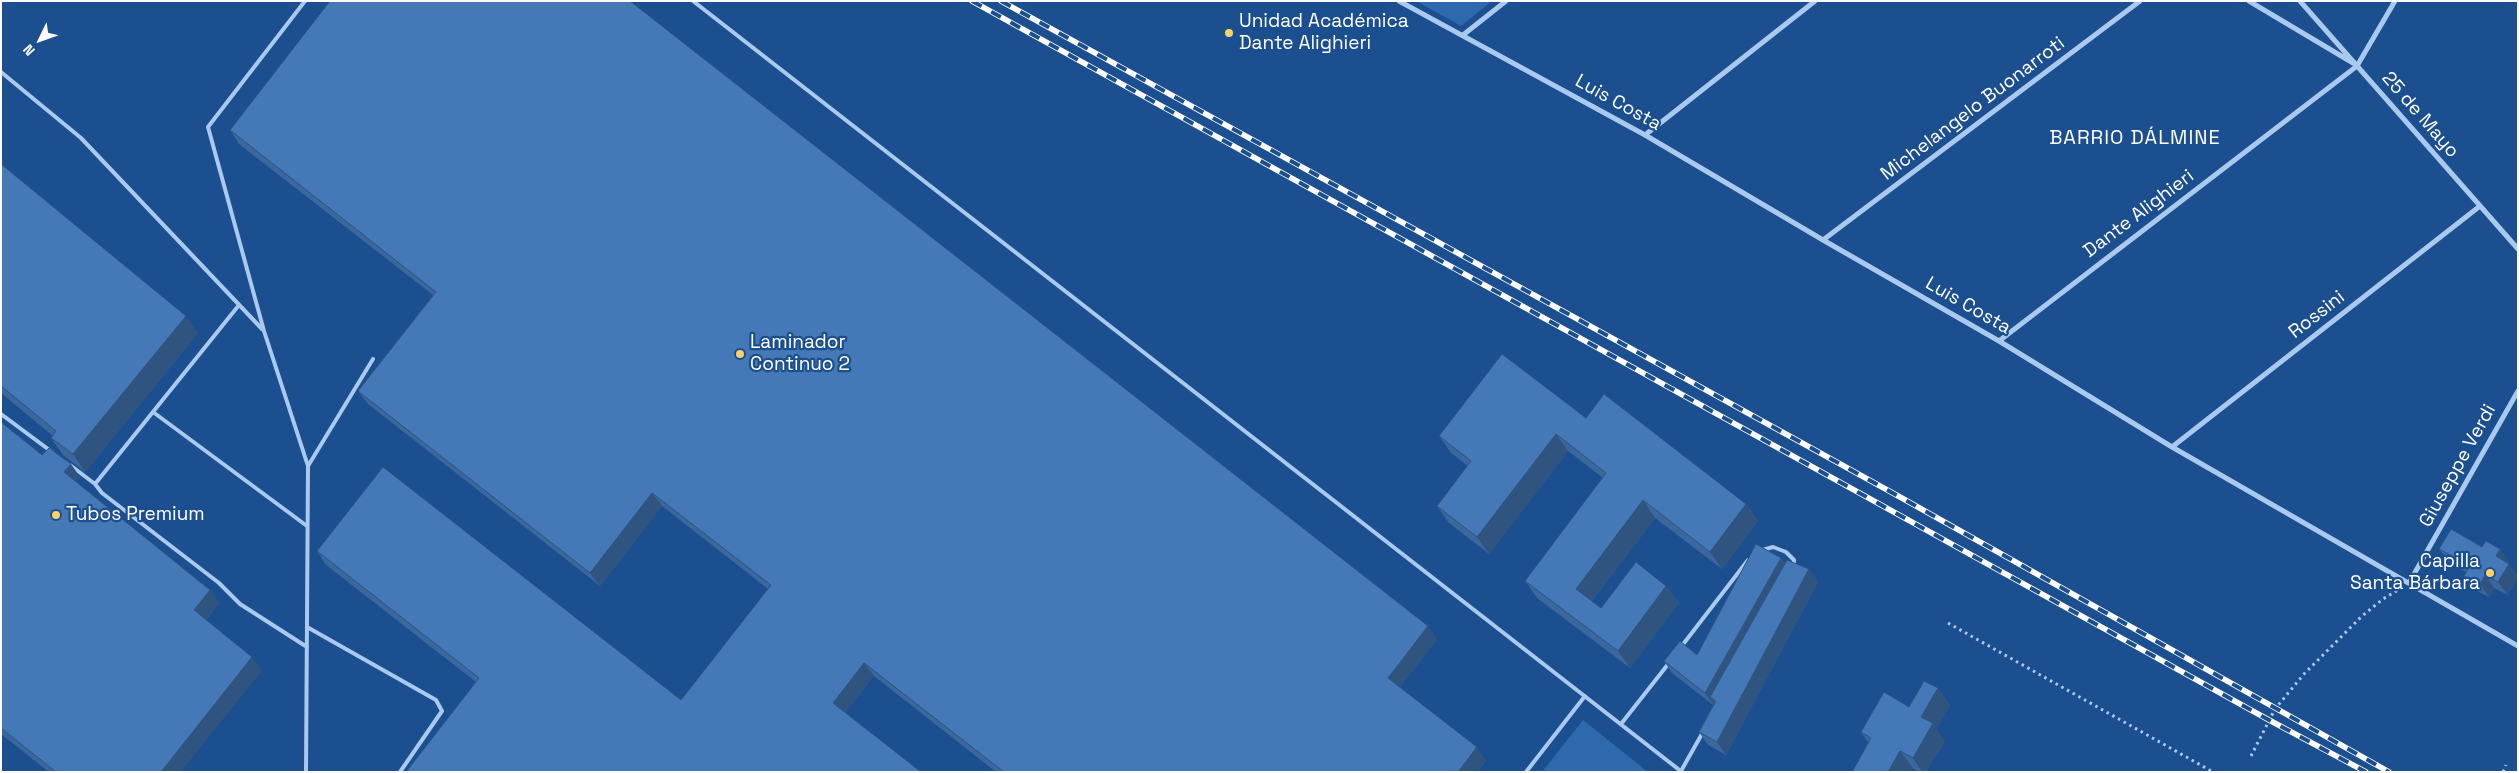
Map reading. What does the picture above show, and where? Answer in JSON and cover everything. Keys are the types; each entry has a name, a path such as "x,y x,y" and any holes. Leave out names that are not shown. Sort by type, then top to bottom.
{"street":[{"name":"Luis Costa","path":"1399,1 1645,135 1999,341 2172,447 2518,646"},
{"path":"1463,35 1506,1"},
{"path":"1645,135 1815,1"},
{"name":"Michelangelo Buonarroti","path":"1823,240 2140,1"},
{"path":"2250,1 2358,66"},
{"name":"25 de Mayo","path":"2300,1 2518,249"},
{"name":"Dante Alighieri","path":"1999,341 2358,66 2395,1"},
{"name":"Rossini","path":"2172,447 2480,206"},
{"name":"Giuseppe Verdi","path":"2409,583 2518,391"}],"lane":[{"path":"306,1 208,127 264,331 308,466 306,772"},
{"path":"692,1 1682,771 1705,729"},
{"path":"1,72 81,138 264,331"},
{"path":"95,484 239,305"},
{"path":"308,466 373,358"},
{"path":"153,412 307,526"},
{"path":"1,414 54,453"},
{"path":"68,463 95,484 102,494 219,584 240,604 307,647"},
{"path":"1756,553 1762,548 1773,547 1786,552 1794,560 1795,568"},
{"path":"1680,648 1750,558"},
{"path":"307,627 436,700 442,711 400,772"},
{"path":"1621,724 1674,656"},
{"path":"1526,772 1585,696"}],"path":[{"path":"2251,756 2275,709 2304,674 2362,616 2383,599 2409,583"},
{"path":"1948,623 2213,772"},
{"path":"2503,772 2506,765"}],"shaded area":[{"path":"1416,1 1492,1 1461,26"},
{"path":"1583,720 1648,772 1542,772"}],"building":[{"name":"Laminador Continuo 2","path":"330,1 630,1 1428,626 1388,678 1477,747 1458,772 1004,772 864,663 833,703 921,772 406,772 479,678 317,551 383,467 681,700 771,585 652,493 590,573 358,391 436,292 230,130"},
{"path":"1,164 186,316 73,454 51,438 56,431 1,386"},
{"path":"1502,354 1586,418 1604,394 1746,504 1710,552 1643,500 1576,589 1601,608 1636,562 1666,586 1618,651 1525,581 1606,473 1556,434 1477,537 1437,506 1471,461 1439,436"},
{"name":"Tubos Premium","path":"1,422 42,455 49,448 71,464 64,472 210,590 194,610 252,657 161,772 56,772 1,728"},
{"path":"2451,529 2482,547 2486,541 2500,549 2496,556 2509,564 2498,582 2485,575 2480,584 2464,576 2470,566 2439,549"},
{"path":"1756,544 1781,558 1705,693 1664,661 1680,641 1697,655"},
{"path":"1787,560 1809,569 1717,742 1699,732 1716,701 1710,697"},
{"path":"1924,681 1938,688 1921,717 1933,723 1913,758 1900,751 1888,772 1852,772 1871,738 1861,732 1884,692 1909,707"}],"railway":[{"path":"972,1 2366,772"},
{"path":"1001,1 1900,497 2389,772"}],"place":[{"name":"Unidad Académica Dante Alighieri","path":"1229,33"},
{"name":"Laminador Continuo 2","path":"740,354"},
{"name":"Tubos Premium","path":"56,515"},
{"name":"Capilla Santa Bárbara","path":"2490,573"}],"district":[{"name":"BARRIO DÁLMINE","path":"2135,139"}]}
